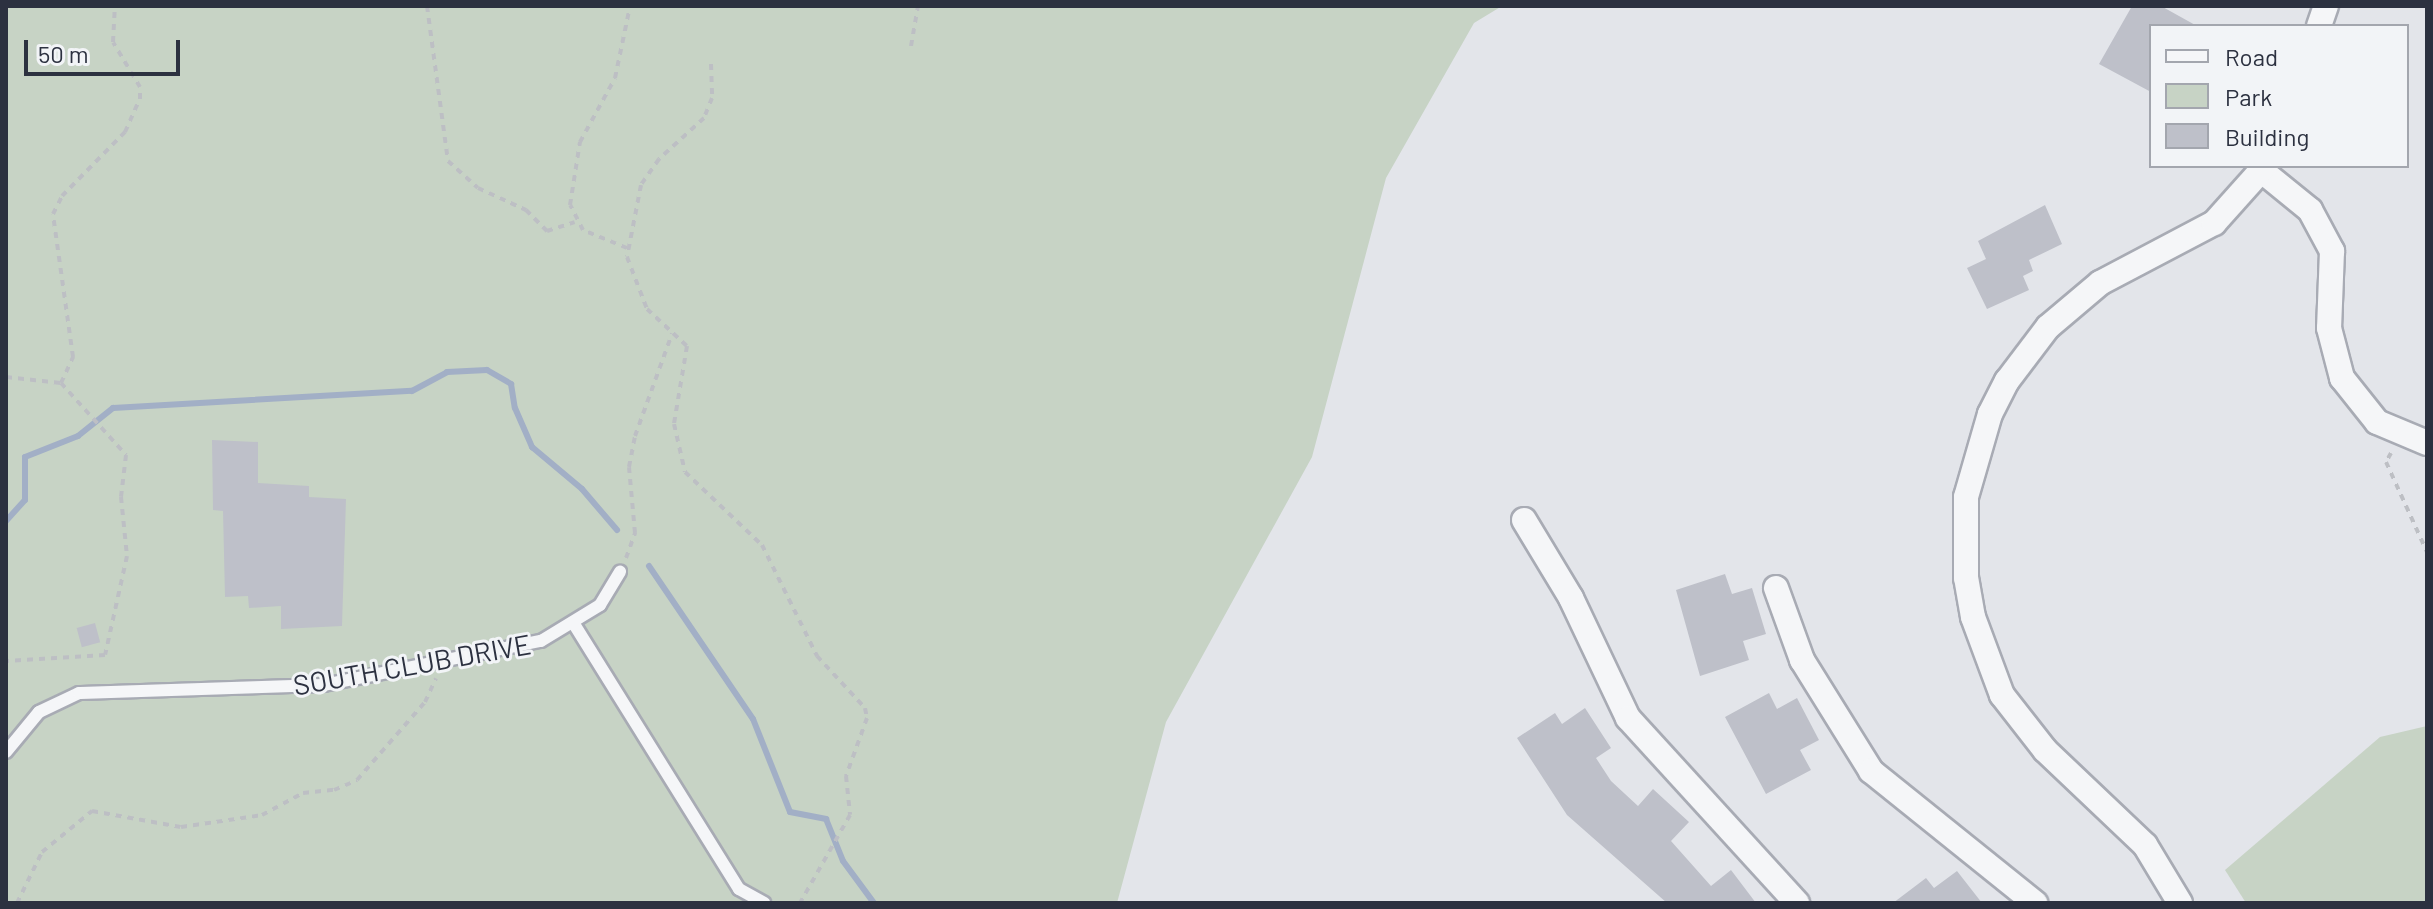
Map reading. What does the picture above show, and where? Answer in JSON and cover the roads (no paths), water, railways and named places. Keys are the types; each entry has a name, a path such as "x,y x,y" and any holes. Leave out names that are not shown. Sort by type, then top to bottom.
{"street":[{"path":"2180,903 2145,845 2045,750 2002,695 1973,617 1965,564 1966,497 1990,414 2013,371 2048,327 2100,283 2214,223 2263,169 2291,191 2322,227 2332,251 2329,328 2342,378 2377,422 2427,443"},
{"path":"1524,520 1571,598 1628,718 1797,903"},
{"path":"1776,588 1802,660 1871,771 2035,903"}],"lane":[{"name":"SOUTH CLUB DRIVE","path":"6,752 39,712 79,693 324,685 541,641 574,624 600,605 620,572"},
{"path":"574,624 739,889 764,903"}],"waterway":[{"path":"6,521 25,500 25,457 78,436 113,408 412,391 447,372 487,370 511,384 515,408 532,447 582,489 617,530"},
{"path":"649,566 753,719 790,812 826,819 843,861 874,903"}]}
